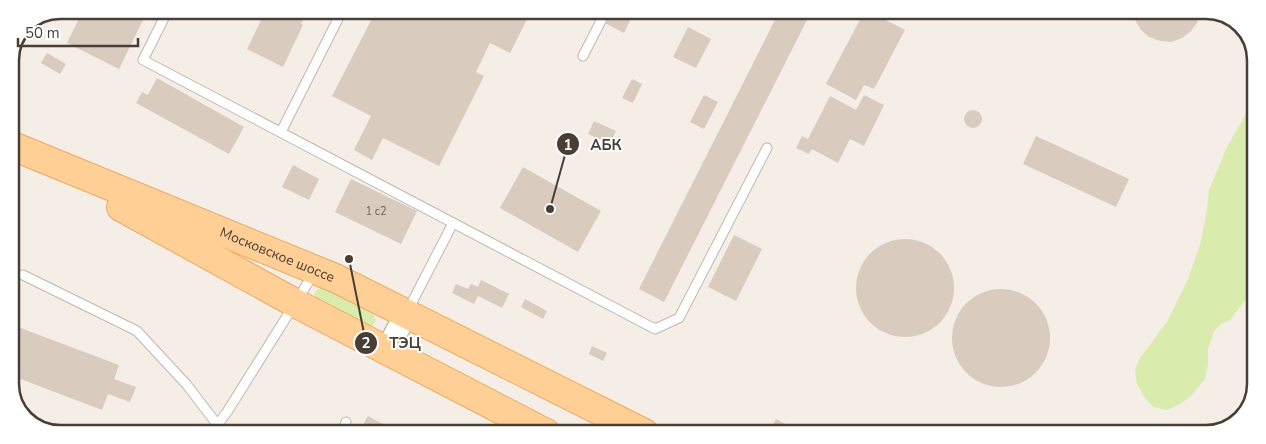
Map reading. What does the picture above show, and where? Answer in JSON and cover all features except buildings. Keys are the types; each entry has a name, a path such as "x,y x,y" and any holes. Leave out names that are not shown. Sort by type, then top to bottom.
{"main road":[{"name":"Московское шоссе","path":"19,150 335,278 628,425"},
{"name":"Московское шоссе","path":"19,151 295,303 532,425"}],"street":[{"path":"387,350 406,314"}],"lane":[{"path":"164,19 143,60 656,330 679,318 767,148"},
{"path":"281,132 338,19"},
{"path":"583,56 602,19"},
{"path":"406,314 453,223"},
{"path":"220,425 315,270"},
{"path":"23,275 137,331 187,384 215,425"}],"green space":[{"path":"1247,112 1247,300 1229,321 1221,324 1214,331 1208,349 1205,379 1191,396 1167,410 1153,407 1137,384 1135,370 1140,358 1167,322 1188,279 1200,245 1209,190 1228,145"},
{"path":"322,288 373,314 376,320 374,324 371,327 315,298 316,290"}],"place":[{"name":"АБК","path":"550,209"},
{"name":"ТЭЦ","path":"349,259"}]}
